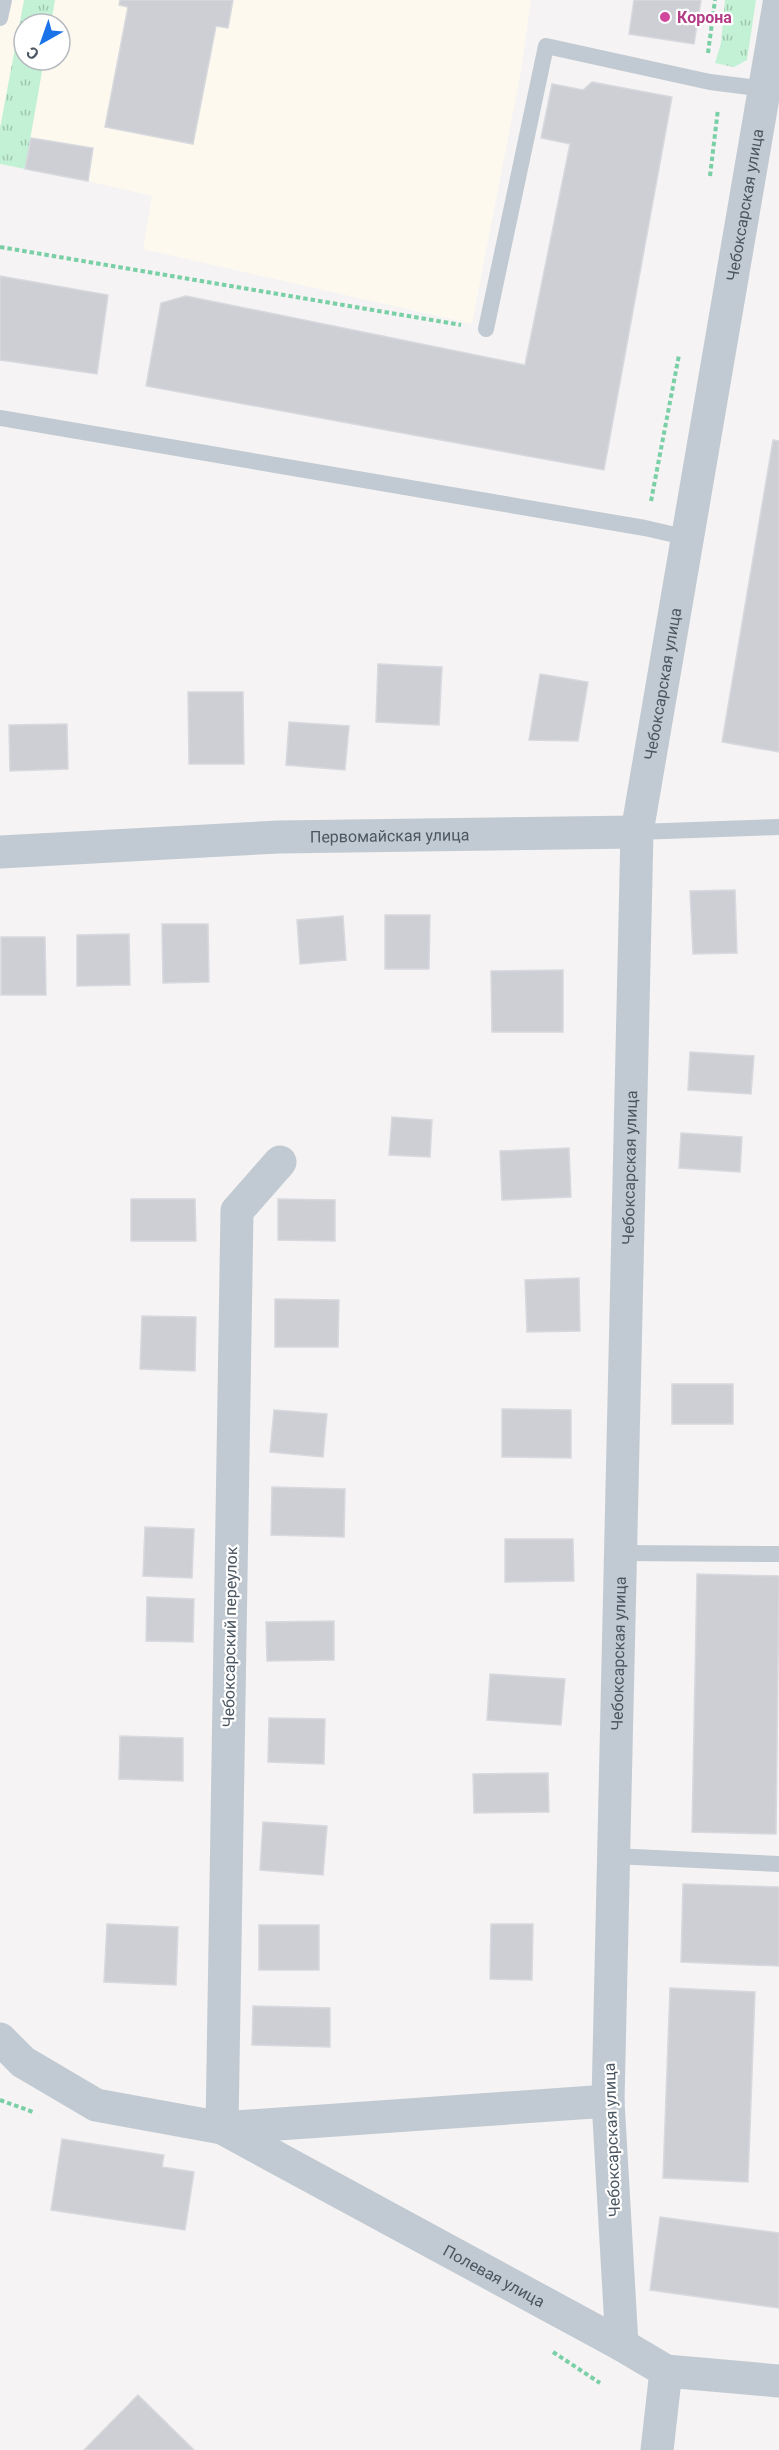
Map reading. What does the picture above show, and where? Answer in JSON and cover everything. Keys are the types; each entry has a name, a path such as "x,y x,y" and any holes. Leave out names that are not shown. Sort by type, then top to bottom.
{"street":[{"name":"Чебоксарская улица","path":"622,2345 608,2101 637,832 779,4"},
{"name":"Первомайская улица","path":"0,852 279,837 637,832"},
{"name":"Чебоксарский переулок","path":"222,2128 237,1211 280,1162"},
{"name":"Полевая улица","path":"0,2039 23,2062 96,2105 222,2128 608,2101"},
{"name":"Полевая улица","path":"222,2128 666,2371 779,2380"},
{"path":"657,2450 666,2371"}],"lane":[{"path":"0,18 4,0"},
{"path":"486,329 546,46 710,82 765,89"},
{"path":"0,418 645,528 688,538"},
{"name":"Первомайская улица","path":"637,832 779,827"},
{"path":"621,1553 779,1554"},
{"path":"614,1856 779,1864"}],"path":[{"path":"709,187 718,108 705,70 715,0"},
{"path":"0,247 486,329"},
{"path":"645,528 681,346"},
{"path":"553,2352 600,2383"}],"shaded area":[{"path":"0,0 531,0 521,71 472,324 143,249 152,196 0,164"}],"green space":[{"path":"24,0 55,0 53,12 22,12"},
{"path":"725,0 756,0 747,60 734,67 715,63 721,43"},
{"path":"12,64 12,72 42,72 25,169 0,164 0,128"}],"building":[{"path":"120,0 233,0 228,28 216,26 193,144 105,127 128,7 119,5"},
{"name":"Корона","path":"634,0 701,0 694,44 629,34"},
{"path":"592,82 672,97 604,470 146,386 161,303 186,296 525,365 570,144 541,138 552,84 583,90"},
{"path":"31,138 93,148 88,181 25,169"},
{"path":"0,276 108,295 97,374 0,360"},
{"path":"773,440 779,441 779,752 722,742"},
{"path":"378,664 442,667 439,725 376,722"},
{"path":"540,674 588,682 578,741 529,740"},
{"path":"188,692 243,692 244,764 189,764"},
{"path":"289,722 349,726 345,770 286,765"},
{"path":"67,724 68,769 10,771 9,725"},
{"path":"735,890 737,953 693,954 690,891"},
{"path":"385,915 430,915 429,969 385,969"},
{"path":"343,916 346,960 300,964 297,920"},
{"path":"162,924 208,924 209,982 163,983"},
{"path":"129,934 130,985 77,986 77,935"},
{"path":"1,937 45,937 46,995 1,995"},
{"path":"563,970 563,1032 492,1032 491,971"},
{"path":"690,1052 754,1056 751,1094 688,1090"},
{"path":"392,1117 432,1120 430,1157 389,1155"},
{"path":"681,1133 742,1137 740,1172 679,1168"},
{"path":"569,1148 571,1197 502,1200 500,1151"},
{"path":"131,1199 195,1199 196,1241 131,1241"},
{"path":"278,1199 335,1200 335,1241 278,1240"},
{"path":"579,1278 580,1331 527,1332 525,1280"},
{"path":"275,1299 339,1300 338,1347 275,1347"},
{"path":"142,1316 196,1317 195,1371 140,1369"},
{"path":"672,1384 733,1384 733,1424 672,1424"},
{"path":"502,1409 571,1410 571,1458 502,1457"},
{"path":"274,1410 327,1414 323,1457 270,1452"},
{"path":"272,1487 345,1489 344,1537 271,1535"},
{"path":"145,1527 194,1529 192,1578 143,1576"},
{"path":"505,1539 573,1539 574,1581 505,1582"},
{"path":"697,1574 779,1576 776,1834 692,1832"},
{"path":"147,1597 194,1599 193,1642 146,1641"},
{"path":"334,1621 334,1660 267,1661 266,1622"},
{"path":"490,1674 565,1679 561,1725 487,1720"},
{"path":"269,1718 325,1719 324,1764 268,1762"},
{"path":"120,1736 183,1738 183,1781 119,1779"},
{"path":"548,1773 549,1812 474,1813 473,1774"},
{"path":"263,1822 327,1826 323,1875 260,1870"},
{"path":"683,1884 779,1887 779,1966 681,1962"},
{"path":"107,1924 178,1927 176,1985 104,1982"},
{"path":"491,1924 533,1924 532,1980 490,1979"},
{"path":"259,1925 319,1925 319,1970 259,1970"},
{"path":"670,1988 755,1992 748,2182 663,2178"},
{"path":"253,2006 330,2008 330,2047 252,2045"},
{"path":"62,2139 164,2155 162,2167 194,2172 185,2230 51,2210"},
{"path":"660,2217 779,2233 779,2308 650,2290"},
{"path":"138,2395 194,2450 84,2450"}],"place":[{"name":"Корона","path":"665,17"}]}
